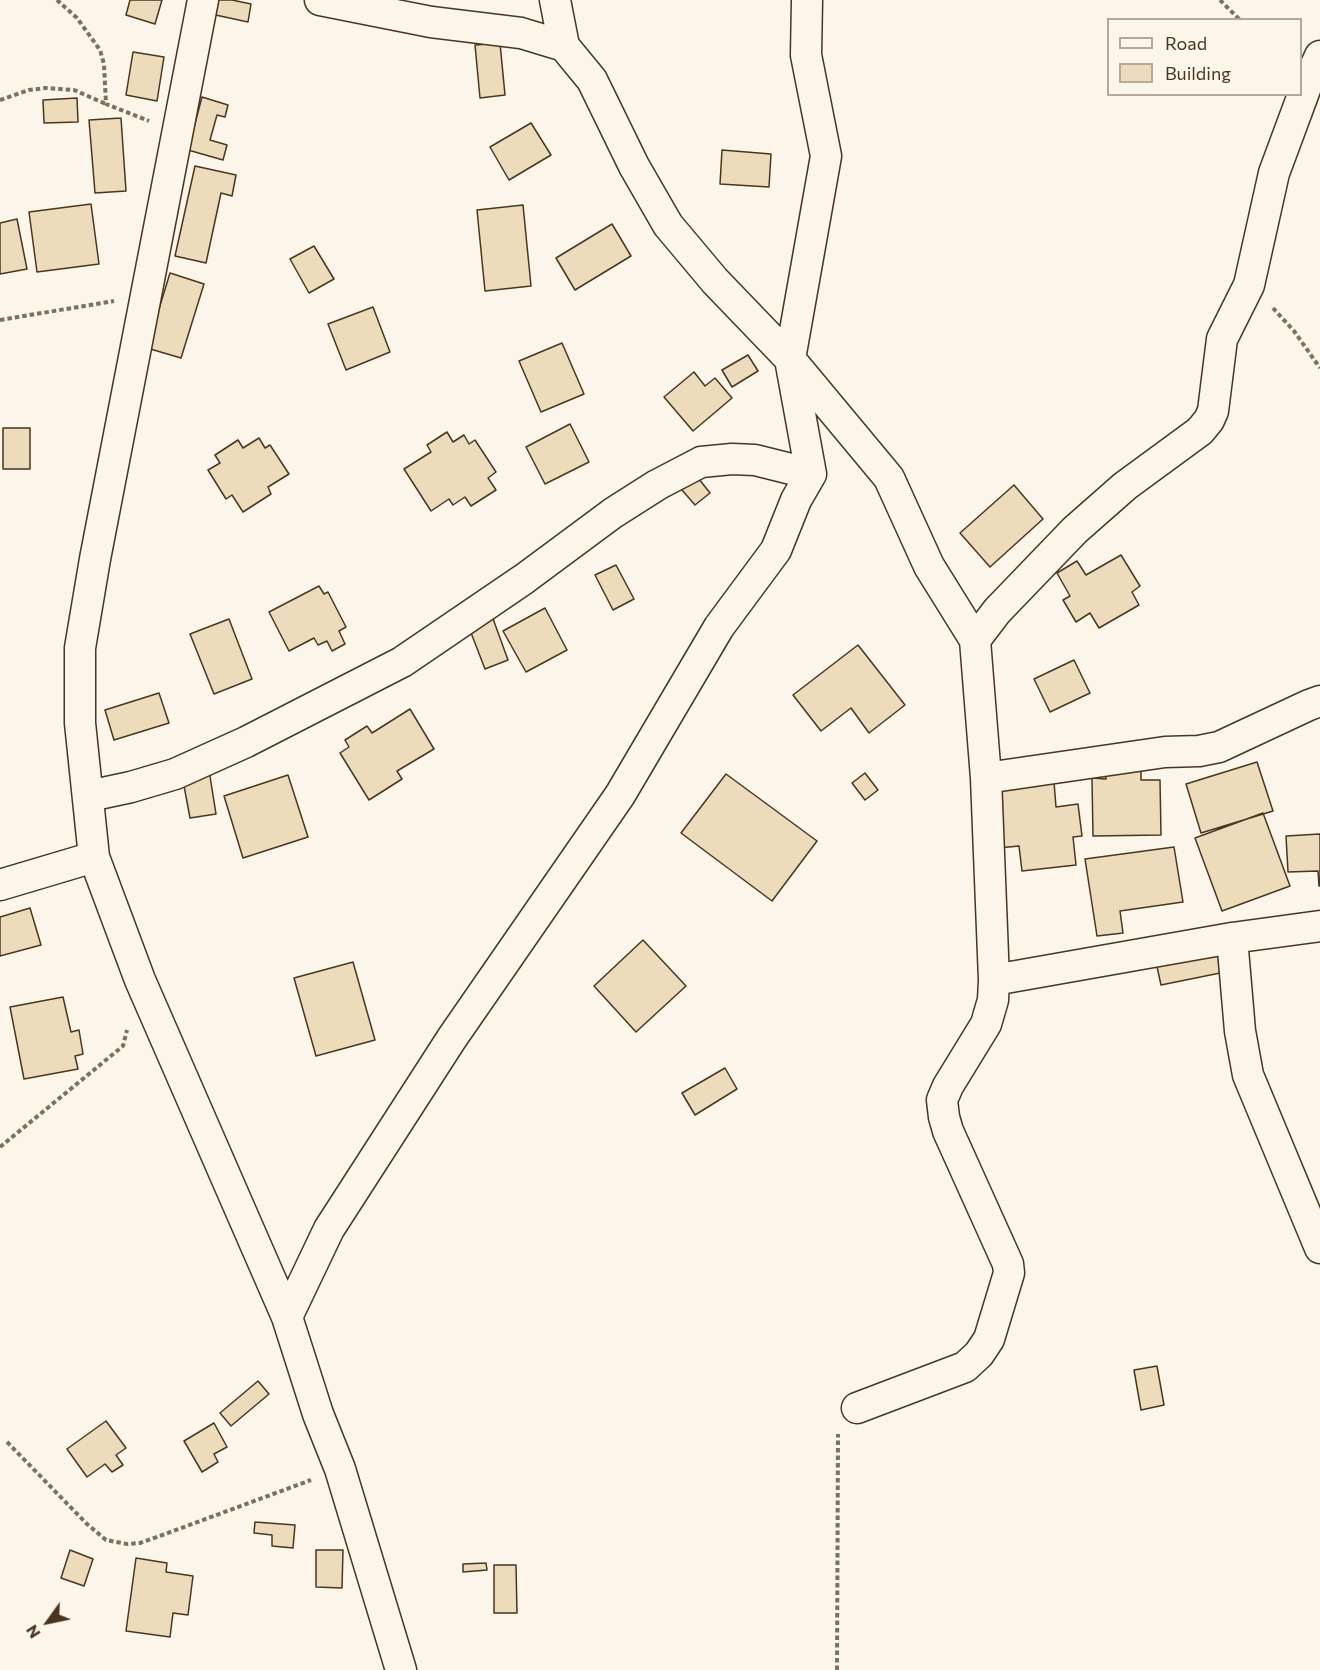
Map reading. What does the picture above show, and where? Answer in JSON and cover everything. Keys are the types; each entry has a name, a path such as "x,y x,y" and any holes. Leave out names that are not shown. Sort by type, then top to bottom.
{"street":[{"path":"203,0 95,559 80,648 80,723 94,857 140,980 287,1317 318,1414 340,1469 401,1670"},
{"path":"320,0 431,22 522,33 564,46"},
{"path":"555,0 564,46 592,80 634,166 668,225 714,281 790,359 889,478 929,566 975,640 986,778 993,1000 986,1024 948,1086 942,1100 948,1131 1008,1264 1009,1273 988,1339 979,1354 964,1367 857,1408"},
{"path":"287,1317 329,1229 452,1038 620,795 719,627 776,550 796,501 811,474 790,359 826,156 806,55 807,0"},
{"path":"975,640 997,611 1076,530 1125,486 1204,427 1213,411 1222,339 1249,285 1274,173 1307,84 1320,56"},
{"path":"89,796 175,774 246,742 402,662 524,579 613,513 657,485 701,462 732,459 755,460 811,474"},
{"path":"986,778 1165,752 1198,751 1219,747 1320,701"},
{"path":"0,885 94,857"},
{"path":"994,980 1232,938 1320,926"},
{"path":"1232,938 1240,1031 1248,1076 1320,1248"}],"path":[{"path":"57,0 77,18 100,50 104,64 106,104"},
{"path":"1220,0 1238,18"},
{"path":"0,100 29,90 46,88 74,90 179,132"},
{"path":"1249,285 1280,314 1320,368"},
{"path":"0,320 147,295"},
{"path":"0,1147 123,1046 140,980"},
{"path":"837,1670 838,1428 847,1414 857,1408"},
{"path":"7,1442 87,1524 106,1540 127,1544 140,1543 340,1469"}],"building":[{"path":"130,0 162,0 155,24 126,15"},
{"path":"214,0 232,0 251,4 248,22 211,14"},
{"path":"500,43 505,95 480,98 475,45"},
{"path":"133,52 164,57 157,101 126,95"},
{"path":"202,97 228,105 225,117 217,115 210,140 227,145 223,160 188,150"},
{"path":"77,98 78,122 44,123 43,100"},
{"path":"121,118 126,191 95,193 89,120"},
{"path":"531,123 551,155 509,180 490,147"},
{"path":"722,150 771,154 769,187 720,184"},
{"path":"195,166 236,175 232,196 221,193 206,263 175,256"},
{"path":"91,204 99,264 37,272 29,212"},
{"path":"523,205 531,286 485,291 477,210"},
{"path":"17,219 27,269 0,274 0,223"},
{"path":"612,224 631,256 575,290 556,258"},
{"path":"314,246 334,279 309,293 290,259"},
{"path":"170,273 204,284 181,358 147,348"},
{"path":"373,307 390,352 346,370 328,324"},
{"path":"562,343 584,394 541,412 519,361"},
{"path":"748,355 758,371 732,387 722,370"},
{"path":"694,372 705,386 715,378 732,398 693,431 664,397"},
{"path":"570,424 589,462 545,484 526,447"},
{"path":"3,428 30,428 30,469 3,469"},
{"path":"447,432 453,442 464,435 469,444 475,440 496,472 488,478 496,490 471,506 465,497 453,505 449,499 431,511 404,469 431,452 427,445"},
{"path":"259,438 265,448 270,445 289,474 268,487 271,494 243,512 232,495 226,499 208,470 220,463 215,455 238,440 243,448"},
{"path":"691,469 710,493 695,505 675,482"},
{"path":"1014,485 1043,519 990,567 960,533"},
{"path":"1121,555 1140,586 1132,592 1139,605 1099,628 1090,613 1076,622 1063,600 1070,596 1057,573 1077,561 1086,575"},
{"path":"616,565 634,599 613,610 595,575"},
{"path":"319,586 324,594 328,592 346,627 339,631 345,644 332,651 327,641 318,645 314,638 289,651 269,612"},
{"path":"545,608 567,650 526,672 503,631"},
{"path":"492,616 508,660 485,669 468,625"},
{"path":"229,619 252,679 214,694 190,634"},
{"path":"858,645 905,705 869,733 851,708 821,731 793,695"},
{"path":"1074,660 1090,693 1050,712 1034,679"},
{"path":"159,693 169,723 114,740 105,710"},
{"path":"410,709 434,749 397,771 402,779 369,800 340,753 349,747 345,740 367,726 372,733"},
{"path":"1257,762 1273,811 1201,833 1186,784"},
{"path":"1105,765 1141,765 1141,780 1160,780 1161,835 1093,836 1092,778 1106,779"},
{"path":"209,770 216,814 190,818 182,775"},
{"path":"865,773 878,790 865,800 852,783"},
{"path":"726,774 817,841 772,901 681,833"},
{"path":"288,775 308,837 243,858 224,796"},
{"path":"1054,782 1056,807 1078,804 1082,836 1073,837 1076,865 1022,871 1019,846 998,848 991,789"},
{"path":"1263,813 1290,886 1222,911 1195,838"},
{"path":"1320,834 1319,886 1318,871 1288,872 1286,836"},
{"path":"1174,847 1183,902 1120,911 1123,933 1097,936 1085,859"},
{"path":"30,908 41,945 0,956 0,917"},
{"path":"643,940 686,986 636,1032 594,986"},
{"path":"1220,949 1225,972 1161,985 1156,962"},
{"path":"353,962 375,1040 316,1056 294,978"},
{"path":"63,997 71,1032 79,1030 83,1054 75,1056 78,1069 24,1079 10,1007"},
{"path":"725,1068 737,1089 695,1115 682,1093"},
{"path":"1157,1366 1164,1405 1141,1410 1134,1370"},
{"path":"258,1381 269,1394 231,1426 220,1413"},
{"path":"106,1421 126,1448 116,1455 123,1465 112,1472 105,1464 87,1477 67,1449"},
{"path":"214,1423 227,1447 214,1454 218,1462 202,1472 184,1441"},
{"path":"255,1522 295,1525 293,1548 272,1546 272,1535 254,1533"},
{"path":"70,1550 93,1559 84,1586 61,1578"},
{"path":"316,1550 343,1550 342,1588 316,1587"},
{"path":"136,1558 167,1563 166,1572 193,1576 188,1615 173,1613 170,1637 126,1631"},
{"path":"486,1563 487,1570 463,1572 463,1564"},
{"path":"494,1565 516,1565 517,1613 494,1613"}]}
